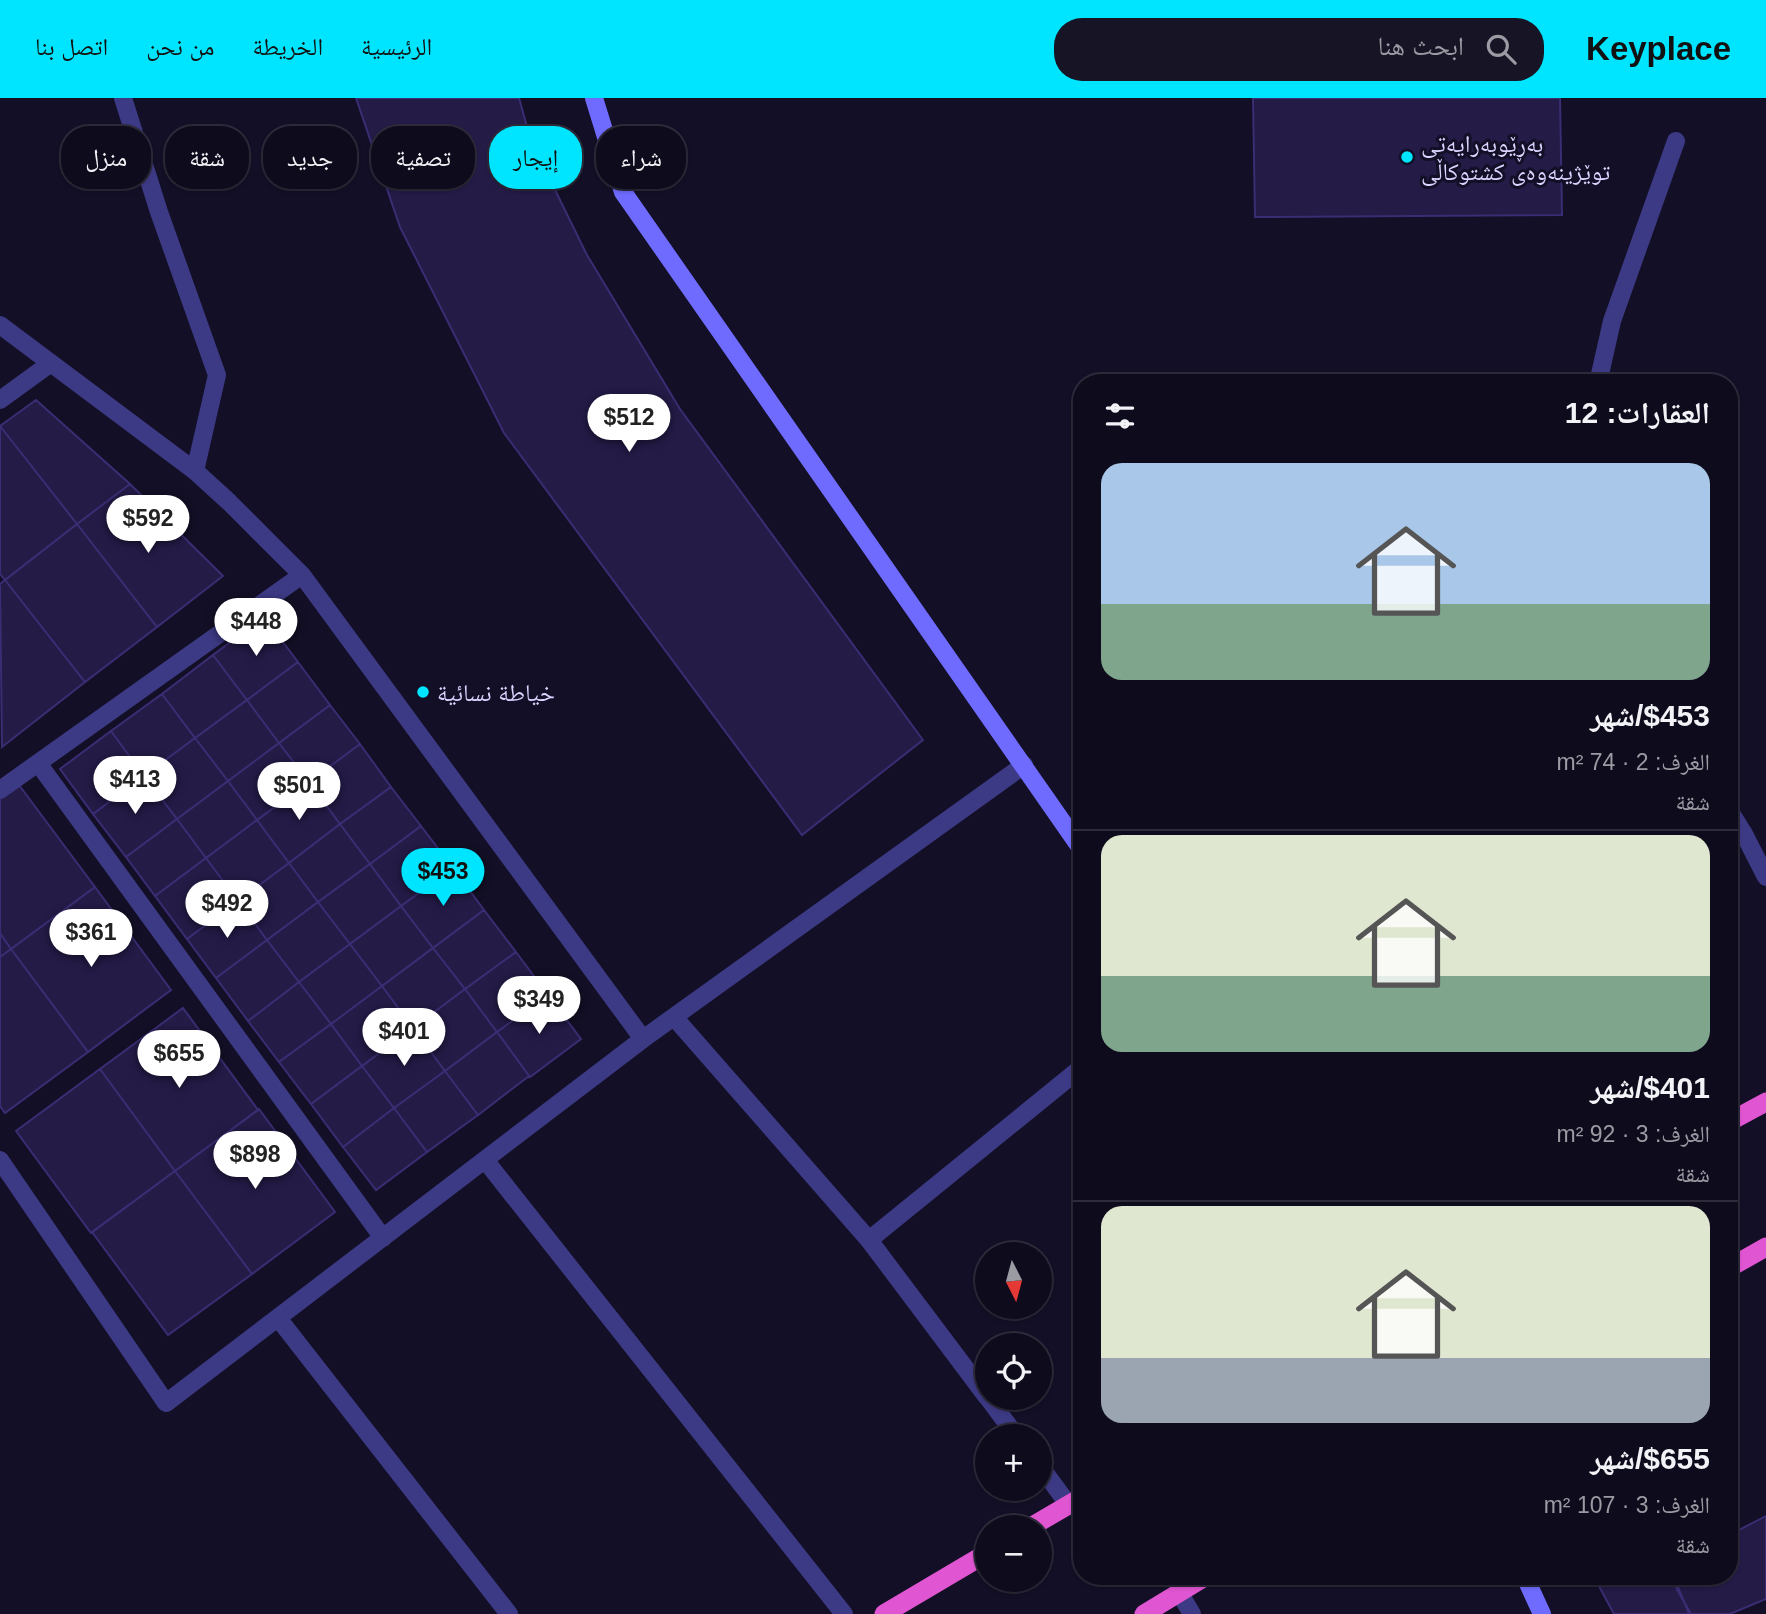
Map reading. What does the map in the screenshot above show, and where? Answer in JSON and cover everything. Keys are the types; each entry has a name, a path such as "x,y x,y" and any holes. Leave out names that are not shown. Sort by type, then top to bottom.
{"highway":[{"path":"1738,1117 1766,1101"},
{"path":"1738,1263 1766,1247"},
{"path":"1051,1515 1073,1502"},
{"path":"884,1614 975,1560"},
{"path":"1144,1614 1191,1585"}],"main road":[{"path":"594,98 623,192 1073,837"},
{"path":"1529,1585 1542,1614"}],"street":[{"path":"123,98 159,212 217,375 195,471"},
{"path":"1600,374 1612,321 1676,141"},
{"path":"0,325 195,471 302,575 643,1039"},
{"path":"0,400 51,363"},
{"path":"0,790 302,575"},
{"path":"38,763 383,1238"},
{"path":"0,1160 166,1403 643,1039 1024,765"},
{"path":"1738,824 1766,877"},
{"path":"674,1017 869,1240 975,1380"},
{"path":"869,1240 1073,1074"},
{"path":"485,1160 844,1614"},
{"path":"278,1318 509,1614"},
{"path":"1052,1478 1073,1499"},
{"path":"1179,1592 1192,1614"}],"building":[{"path":"356,98 519,98 527,126 489,126 489,189 555,189 587,255 680,409 923,740 802,835 504,433 400,227 387,189 475,189 475,126 371,126 371,142"},
{"name":"بەڕێوبەرایەتی توێژینەوەی کشتوکاڵی","path":"1253,98 1560,98 1562,215 1255,217"},
{"path":"36,400 130,484 77,524 0,426"},
{"path":"0,426 77,524 5,580 0,574"},
{"path":"130,484 223,576 157,627 77,524"},
{"path":"77,524 157,627 85,682 5,580"},
{"path":"5,580 85,682 2,747 0,584"},
{"path":"264,617 298,662 247,700 213,655"},
{"path":"213,655 247,700 195,738 162,694"},
{"path":"298,662 330,705 279,743 247,700"},
{"path":"162,694 195,738 144,776 111,731"},
{"path":"247,700 279,743 228,781 195,738"},
{"path":"330,705 360,744 309,782 279,743"},
{"path":"111,731 144,776 93,814 60,769"},
{"path":"195,738 228,781 177,819 144,776"},
{"path":"279,743 309,782 257,820 228,781"},
{"path":"360,744 391,787 340,824 309,782"},
{"path":"144,776 177,819 126,857 93,814"},
{"path":"228,781 257,820 206,858 177,819"},
{"path":"309,782 340,824 289,863 257,820"},
{"path":"19,785 95,887 11,949 0,933 0,799"},
{"path":"391,787 421,826 370,864 340,824"},
{"path":"177,819 206,858 155,896 126,857"},
{"path":"257,820 289,863 238,901 206,858"},
{"path":"340,824 370,864 318,902 289,863"},
{"path":"421,826 453,868 401,906 370,864"},
{"path":"206,858 238,901 187,939 155,896"},
{"path":"289,863 318,902 267,940 238,901"},
{"path":"370,864 401,906 350,944 318,902"},
{"path":"453,868 484,910 433,948 401,906"},
{"path":"95,887 171,990 88,1052 11,949"},
{"path":"238,901 267,940 216,978 187,939"},
{"path":"318,902 350,944 299,982 267,940"},
{"path":"401,906 433,948 382,986 350,944"},
{"path":"484,910 516,952 465,989 433,948"},
{"path":"0,933 11,949 0,957"},
{"path":"267,940 299,982 248,1021 216,978"},
{"path":"350,944 382,986 331,1024 299,982"},
{"path":"433,948 465,989 413,1028 382,986"},
{"path":"11,949 88,1052 5,1113 0,1106 0,957"},
{"path":"516,952 548,995 497,1032 465,989"},
{"path":"299,982 331,1024 279,1062 248,1021"},
{"path":"382,986 413,1028 362,1066 331,1024"},
{"path":"465,989 497,1032 445,1071 413,1028"},
{"path":"548,995 581,1039 530,1077 497,1032"},
{"path":"183,1008 258,1110 175,1171 100,1069"},
{"path":"331,1024 362,1066 311,1104 279,1062"},
{"path":"413,1028 445,1071 394,1108 362,1066"},
{"path":"497,1032 529,1076 478,1115 445,1071"},
{"path":"362,1066 394,1108 343,1147 311,1104"},
{"path":"100,1069 175,1171 91,1233 16,1131"},
{"path":"445,1071 478,1115 427,1152 394,1108"},
{"path":"394,1108 427,1152 376,1190 343,1147"},
{"path":"259,1109 335,1212 252,1274 175,1171"},
{"path":"175,1171 252,1274 168,1335 92,1232"},
{"path":"1766,1516 1766,1599 1730,1614 1689,1614 1677,1585 1738,1585 1738,1530"},
{"path":"1598,1585 1675,1585 1691,1614 1614,1614"}],"place":[{"name":"بەڕێوبەرایەتی توێژینەوەی کشتوکاڵی","path":"1407,157"},
{"name":"خياطة نسائية","path":"423,692"}]}
